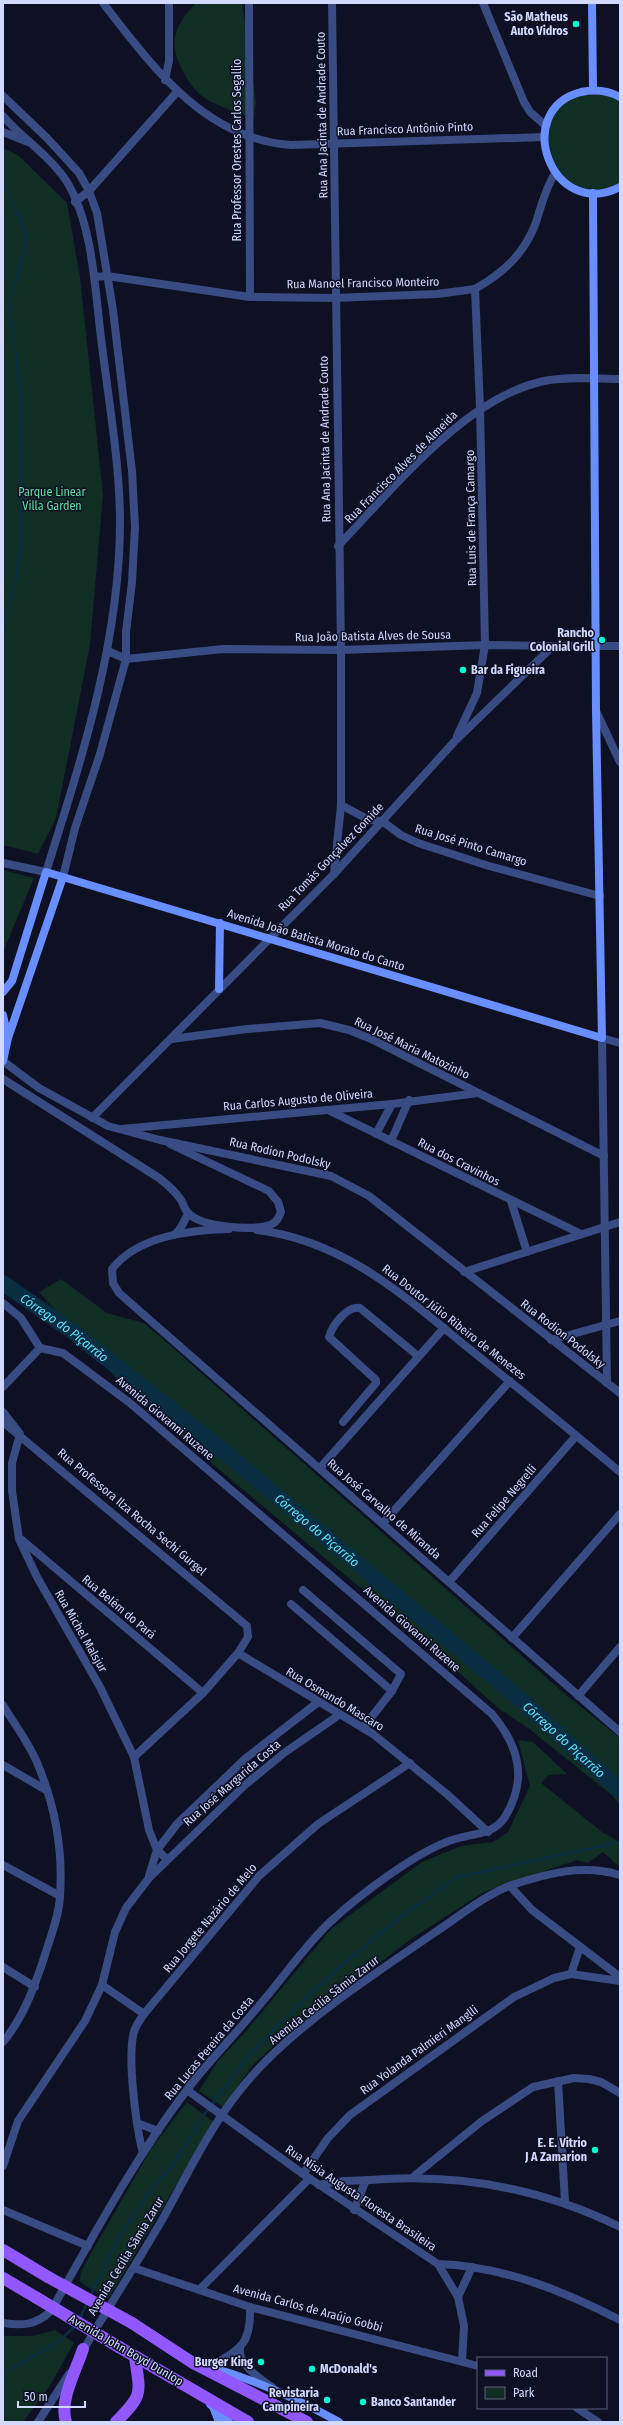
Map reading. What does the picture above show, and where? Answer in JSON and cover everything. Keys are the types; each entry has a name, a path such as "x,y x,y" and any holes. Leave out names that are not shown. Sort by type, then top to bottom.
{"main road":[{"path":"592,3 593,90"},
{"path":"620,97 603,90 593,90 576,94 562,102 552,113 546,126 544,137 546,153 555,173 566,184 581,191 593,193 620,187"},
{"path":"593,193 596,711 602,1038"},
{"path":"3,992 12,981 46,872"},
{"name":"Avenida João Batista Morato do Canto","path":"46,872 602,1038"},
{"path":"3,1061 8,1038 63,877"},
{"path":"219,989 220,923"},
{"path":"3,1015 8,1038"},
{"name":"Avenida John Boyd Dunlop","path":"3,2250 48,2277 132,2323 193,2363 307,2422"},
{"name":"Avenida John Boyd Dunlop","path":"3,2280 37,2298 119,2348 200,2393 248,2422"},
{"path":"66,2422 64,2413 65,2402 83,2349"},
{"path":"116,2422 136,2400 139,2392 140,2383 135,2356"},
{"name":"Avenida John Boyd Dunlop","path":"193,2363 276,2390 308,2404 339,2422"},
{"path":"200,2393 228,2422"},
{"path":"213,2407 219,2422"}],"street":[{"name":"Rua Francisco Antônio Pinto","path":"103,3 165,80 177,92 203,112 228,128 270,144 335,144 544,137"},
{"path":"165,80 170,61 169,3"},
{"name":"Rua Professor Orestes Carlos Segallio","path":"249,3 250,297"},
{"name":"Rua Ana Jacinta de Andrade Couto","path":"332,3 335,144 334,298 341,650 340,805 334,874"},
{"path":"483,3 524,102 530,112 546,126"},
{"path":"75,202 89,190 177,92"},
{"path":"3,97 66,158 89,190 97,213 126,413 134,520 132,582 126,632 126,659 100,754 75,828 63,877"},
{"path":"3,116 34,144 66,182 75,202 85,233 94,277 113,435 120,518 108,651 80,759 46,872"},
{"path":"3,132 34,144"},
{"name":"Rua Manoel Francisco Monteiro","path":"94,277 107,276 250,297 334,298 437,294 475,289 494,279 519,255 528,241 555,173"},
{"name":"Rua Luis de França Camargo","path":"454,742 477,692 485,645 480,408 475,289"},
{"name":"Rua Francisco Alves de Almeida","path":"338,546 410,471 480,408 509,393 544,381 620,379"},
{"name":"Rua João Batista Alves de Sousa","path":"126,659 223,649 341,650 485,645 620,646"},
{"name":"Rua Tomás Gonçalvez Gomide","path":"92,1118 334,874 454,742 553,646"},
{"path":"108,651 126,659"},
{"path":"596,711 620,762"},
{"name":"Rua José Pinto Camargo","path":"340,805 369,820 382,821 401,835 418,843 489,866 600,896"},
{"name":"Avenida João Batista Morato do Canto","path":"3,863 46,872"},
{"name":"Rua José Maria Matozinho","path":"172,1039 269,1028 320,1024 335,1026 371,1039 604,1156"},
{"path":"602,1038 607,1384"},
{"name":"Avenida João Batista Morato do Canto","path":"602,1038 620,1044"},
{"name":"Rua Rodion Podolsky","path":"3,1061 39,1088 92,1118 119,1129 160,1140 331,1176 369,1196 620,1393"},
{"path":"3,1079 159,1178 171,1188 188,1214 209,1224 244,1228 272,1224 281,1212 278,1202 269,1192 254,1183 214,1167 160,1140"},
{"name":"Rua Carlos Augusto de Oliveira","path":"119,1129 392,1104 409,1100 479,1093"},
{"path":"391,1141 409,1100"},
{"path":"376,1134 392,1104"},
{"name":"Rua dos Cravinhos","path":"327,1110 581,1234"},
{"path":"511,1201 527,1252"},
{"path":"173,1235 180,1229 188,1214"},
{"path":"464,1272 620,1222"},
{"name":"Rua Doutor Júlio Ribeiro de Menezes","path":"131,1303 119,1293 113,1283 112,1270 119,1260 133,1249 173,1235 244,1228 300,1238 346,1258 376,1274 510,1381 620,1472"},
{"path":"3,1303 21,1318 40,1348 3,1387"},
{"name":"Rua José Carvalho de Miranda","path":"131,1303 620,1732"},
{"path":"343,1422 376,1383 376,1380 329,1337 333,1328 349,1310 360,1308 418,1356"},
{"path":"551,1340 620,1321"},
{"path":"320,1468 444,1328"},
{"name":"Avenida Giovanni Ruzene","path":"40,1348 50,1348 63,1353 130,1403 492,1714 507,1731 515,1750 519,1769 518,1785 505,1816 499,1824 488,1832"},
{"path":"383,1523 510,1381"},
{"path":"3,1412 20,1434"},
{"name":"Rua Professora Ilza Rocha Sechi Gurgel","path":"3,1422 20,1434 244,1621 247,1626 248,1637 238,1653"},
{"name":"Rua Michel Malsjur","path":"20,1434 12,1463 12,1490 19,1538 37,1577 100,1687 134,1758 149,1830 157,1850 167,1859"},
{"name":"Rua Felipe Negrelli","path":"449,1582 576,1436"},
{"path":"512,1638 620,1514"},
{"name":"Rua Belém do Pará","path":"19,1538 203,1693"},
{"path":"303,1590 402,1674 392,1691 363,1728"},
{"path":"291,1604 392,1691"},
{"path":"578,1696 620,1647"},
{"path":"134,1758 203,1693 238,1653"},
{"name":"Rua Osmando Mascaro","path":"238,1653 317,1703 363,1728 410,1763 488,1832"},
{"name":"Rua José Margarida Costa","path":"148,1878 157,1850 177,1824 226,1775 317,1703"},
{"path":"3,1705 38,1764 58,1829 60,1896 56,1920 35,1987 29,2001 3,2042"},
{"name":"Rua José Margarida Costa","path":"3,2166 18,2121 85,2021 102,1985 120,1920 148,1878 209,1818 284,1753 339,1715"},
{"name":"Rua Jorgete Nazário de Melo","path":"143,2153 137,2124 131,2048 135,2027 144,2014 259,1876 318,1824 410,1763"},
{"path":"3,1765 46,1790"},
{"name":"Rua Lucas Pereira da Costa","path":"3,2323 20,2326 34,2324 52,2311 88,2246 143,2153 187,2090 322,1931 360,1896 436,1847 455,1839 488,1832"},
{"path":"3,1865 60,1896"},
{"name":"Avenida Cecília Sâmia Zarur","path":"38,2422 49,2408 83,2349 134,2268 219,2113 256,2070 330,2007 472,1908 510,1886 566,1870 584,1869 620,1875"},
{"path":"510,1886 532,1910 620,1977"},
{"path":"571,1974 580,1948"},
{"path":"3,1967 35,1987"},
{"name":"Rua Yolanda Palmieri Manglli","path":"199,2290 306,2177 328,2138 350,2115 514,1997 554,1978 571,1974 620,1981"},
{"path":"102,1985 144,2014"},
{"path":"414,2176 482,2121 533,2087 558,2081 589,2079 601,2082 620,2094"},
{"path":"558,2081 565,2202"},
{"name":"Rua Nísia Augusta Floresta Brasileira","path":"187,2090 306,2177 438,2264 458,2297 464,2326 462,2361"},
{"path":"137,2124 158,2131"},
{"path":"319,2185 332,2181 414,2176 496,2186 565,2202 620,2227"},
{"path":"354,2210 366,2180"},
{"path":"3,2210 88,2246"},
{"path":"3,2243 25,2263"},
{"path":"438,2264 472,2267 543,2286 620,2320"},
{"path":"458,2297 472,2267"},
{"name":"Avenida Carlos de Araújo Gobbi","path":"134,2268 250,2307 477,2366"},
{"path":"209,2367 240,2349 248,2335 251,2323 250,2307"},
{"path":"240,2349 239,2353 250,2369 276,2390"},
{"path":"578,2409 598,2422"}],"green space":[{"path":"196,3 242,3 256,102 254,119 225,108 202,96 189,81 179,63 176,54 175,37 183,18"},
{"path":"593,89 620,97 620,187 614,190 581,191 555,173 546,126 562,102"},
{"name":"Parque Linear Villa Garden","path":"3,148 19,156 67,203 80,277 103,495 90,645 56,818 38,854 3,845"},
{"path":"3,870 34,878 3,952"},
{"path":"61,1279 107,1313 144,1323 565,1694 620,1738 620,1805 613,1796 528,1728 498,1708 425,1642 173,1431 113,1375 39,1292"},
{"path":"518,1740 533,1742 567,1774 549,1775 541,1783 602,1832 620,1842 620,1867 603,1852 588,1863 577,1860 484,1892 414,1937 297,2025 253,2065 223,2107 199,2091 218,2061 247,2030 331,1929 422,1862 461,1846 493,1842 508,1832 530,1786"},
{"path":"187,2102 214,2122 108,2299 80,2282 81,2271 151,2149"},
{"path":"55,2330 74,2343 49,2387 23,2422 3,2422 3,2336 33,2336"}],"waterway":[{"path":"3,184 27,234 23,257 9,303 21,395 22,538 15,584 3,631"},
{"name":"Córrego do Piçarrão","path":"3,1283 72,1331 210,1440 522,1701 620,1790"},
{"path":"90,2297 119,2237 149,2192 173,2165 203,2116 245,2060 291,2012 347,1961 410,1910 458,1877 620,1842"},
{"path":"79,2320 87,2303"},
{"path":"3,2381 8,2371 58,2342 75,2326"}],"place":[{"name":"São Matheus Auto Vidros","path":"576,24"},
{"name":"Rancho Colonial Grill","path":"602,640"},
{"name":"Bar da Figueira","path":"463,670"},
{"name":"E. E. Vitrio J A Zamarion","path":"595,2150"},
{"name":"Burger King","path":"261,2362"},
{"name":"McDonald's","path":"312,2369"},
{"name":"Revistaria Campineira","path":"327,2400"},
{"name":"Banco Santander","path":"363,2402"}]}
